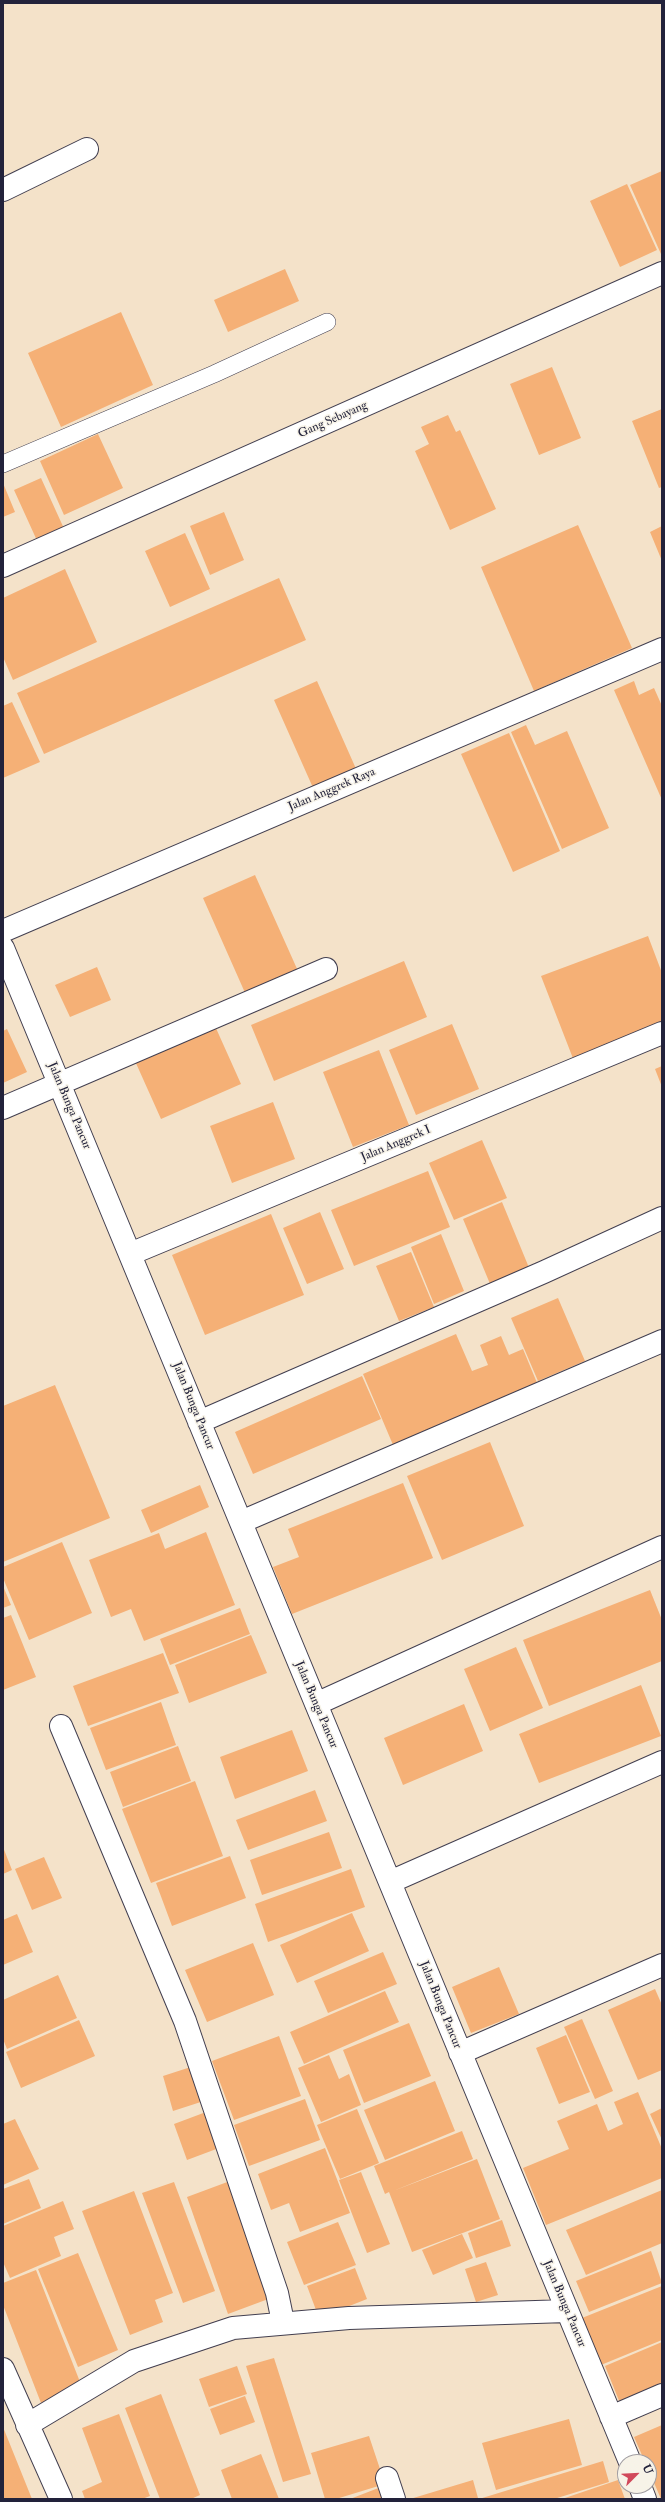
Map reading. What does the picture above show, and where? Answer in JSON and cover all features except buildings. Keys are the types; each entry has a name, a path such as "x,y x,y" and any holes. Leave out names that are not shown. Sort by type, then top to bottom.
{"street":[{"path":"3,190 87,149"},
{"name":"Gang Sebayang","path":"3,566 662,274"},
{"name":"Jalan Anggrek Raya","path":"3,931 662,649"},
{"name":"Jalan Bunga Pancur","path":"3,948 627,2454"},
{"path":"3,1108 326,969"},
{"name":"Jalan Anggrek I","path":"130,1254 662,1034"},
{"path":"199,1422 544,1272 662,1218"},
{"path":"241,1522 662,1341"},
{"path":"316,1704 662,1547"},
{"path":"61,1726 185,2021 277,2293 283,2322"},
{"path":"390,1882 662,1762"},
{"path":"460,2053 662,1965"},
{"path":"27,2425 134,2361 233,2328 283,2322 567,2311"},
{"path":"3,2369 61,2499"},
{"path":"611,2417 662,2396"},
{"path":"387,2478 394,2499"}],"lane":[{"path":"3,464 214,374 327,322"}]}
